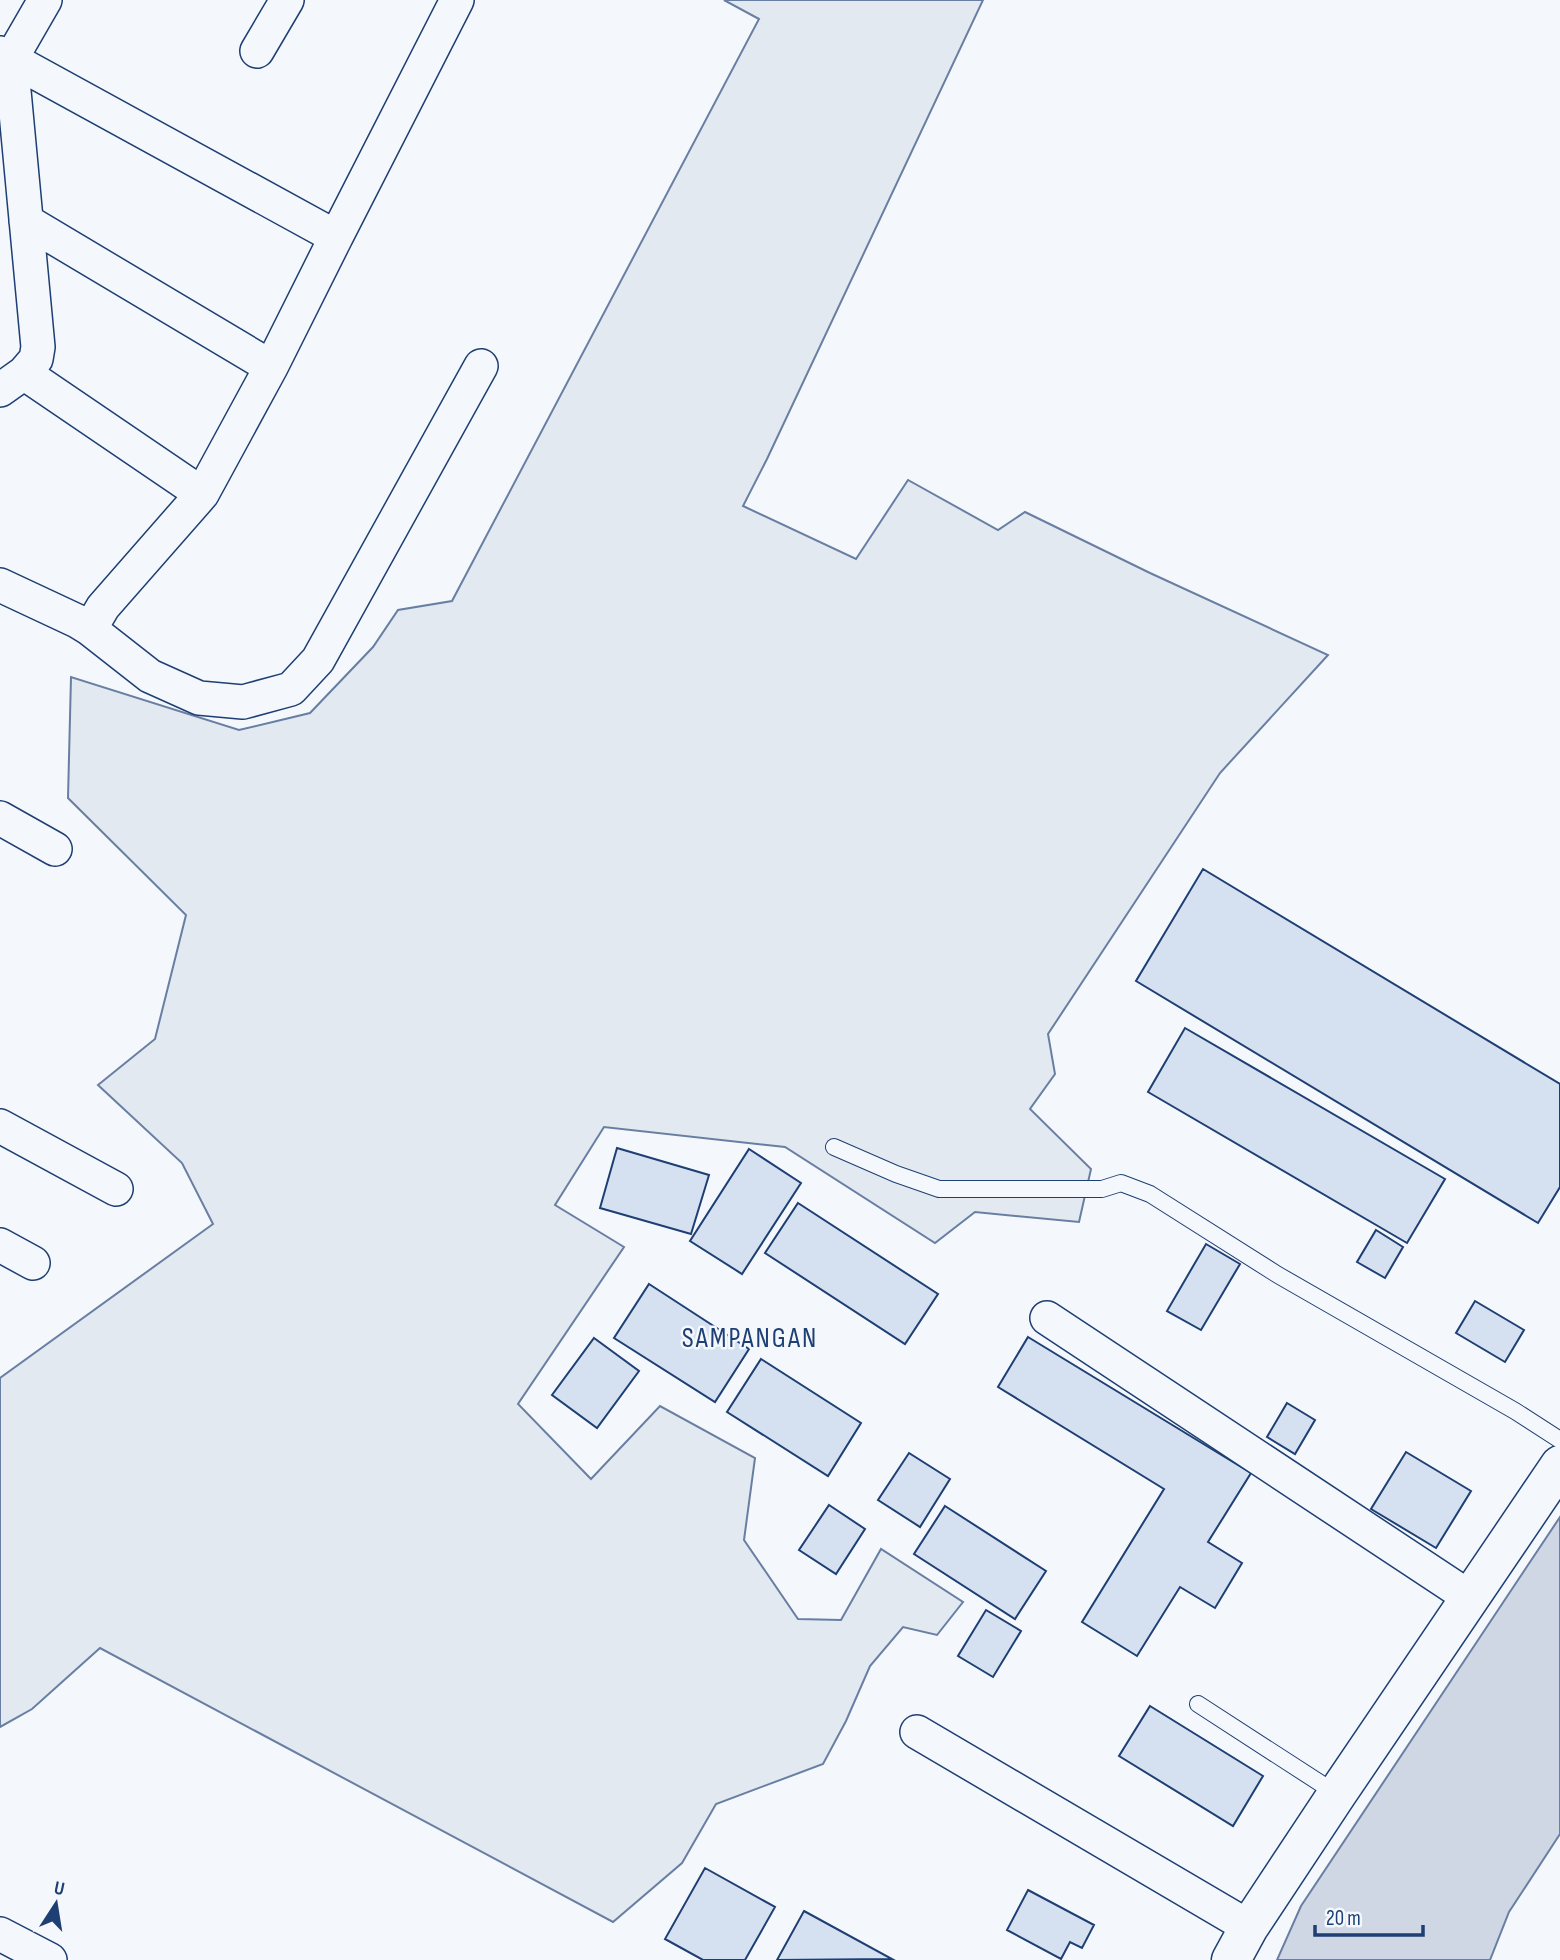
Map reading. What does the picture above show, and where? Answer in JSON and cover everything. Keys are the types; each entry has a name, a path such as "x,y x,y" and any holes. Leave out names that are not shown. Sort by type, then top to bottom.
{"street":[{"path":"45,0 6,56 26,221 37,347 36,359 12,382 202,494"},
{"path":"257,51 287,0"},
{"path":"90,629 103,607 202,494 271,367 457,0"},
{"path":"6,56 337,237"},
{"path":"26,221 271,367"},
{"path":"0,585 77,621 150,676 198,698 243,702 291,689 318,660 481,366"},
{"path":"0,818 55,849"},
{"path":"0,1125 116,1189"},
{"path":"0,1245 33,1263"},
{"path":"1046,1318 1469,1597"},
{"path":"1231,1960 1249,1927 1337,1794 1560,1465"},
{"path":"918,1732 1249,1927"},
{"path":"0,1934 50,1960"}],"lane":[{"path":"834,1147 939,1189 1102,1189 1121,1183 1150,1194 1278,1275 1515,1411 1560,1440"},
{"path":"1198,1704 1337,1794"}],"shaded area":[{"path":"724,0 983,0 743,506 856,559 908,480 998,530 1025,512 1328,655 1220,773 1048,1034 1055,1074 1030,1109 1091,1169 1079,1222 975,1212 935,1243 785,1147 604,1127 555,1205 624,1247 518,1404 591,1479 660,1406 755,1458 744,1540 798,1619 841,1620 881,1549 963,1602 937,1635 903,1627 870,1666 846,1721 823,1764 716,1804 682,1863 613,1922 100,1648 32,1709 0,1727 0,1378 213,1224 182,1163 98,1085 155,1039 186,915 68,798 71,677 239,730 310,713 373,647 398,610 452,601 759,19"},
{"path":"1560,1517 1560,1834 1509,1912 1490,1960 1277,1960 1301,1906"}],"building":[{"path":"1203,869 1560,1084 1560,1187 1538,1223 1136,981"},
{"path":"1185,1028 1445,1179 1407,1243 1148,1092"},
{"path":"617,1148 709,1175 691,1234 600,1208"},
{"path":"749,1149 801,1183 742,1274 690,1241"},
{"path":"798,1203 938,1294 905,1344 765,1253"},
{"path":"1376,1230 1403,1247 1385,1278 1357,1262"},
{"path":"1206,1244 1240,1264 1201,1330 1167,1311"},
{"path":"649,1284 749,1349 715,1402 614,1338"},
{"path":"1475,1301 1524,1330 1505,1362 1456,1333"},
{"path":"1028,1337 1251,1473 1208,1542 1242,1563 1215,1608 1180,1587 1137,1656 1082,1622 1164,1489 998,1387"},
{"path":"594,1338 639,1371 597,1428 552,1395"},
{"path":"761,1359 861,1423 828,1476 727,1412"},
{"path":"1287,1403 1315,1420 1295,1454 1267,1437"},
{"path":"1406,1452 1471,1491 1436,1548 1371,1509"},
{"path":"909,1453 950,1479 920,1527 878,1500"},
{"path":"829,1505 865,1529 836,1574 799,1550"},
{"path":"945,1506 1046,1571 1015,1619 914,1554"},
{"path":"986,1610 1021,1631 993,1677 958,1656"},
{"path":"1150,1706 1263,1776 1233,1826 1119,1756"},
{"path":"705,1868 775,1907 745,1960 703,1960 665,1939"},
{"path":"1028,1890 1094,1925 1082,1948 1070,1942 1061,1959 1007,1930"},
{"path":"804,1911 892,1959 777,1960"}],"district":[{"name":"SAMPANGAN","path":"750,1338"}]}
